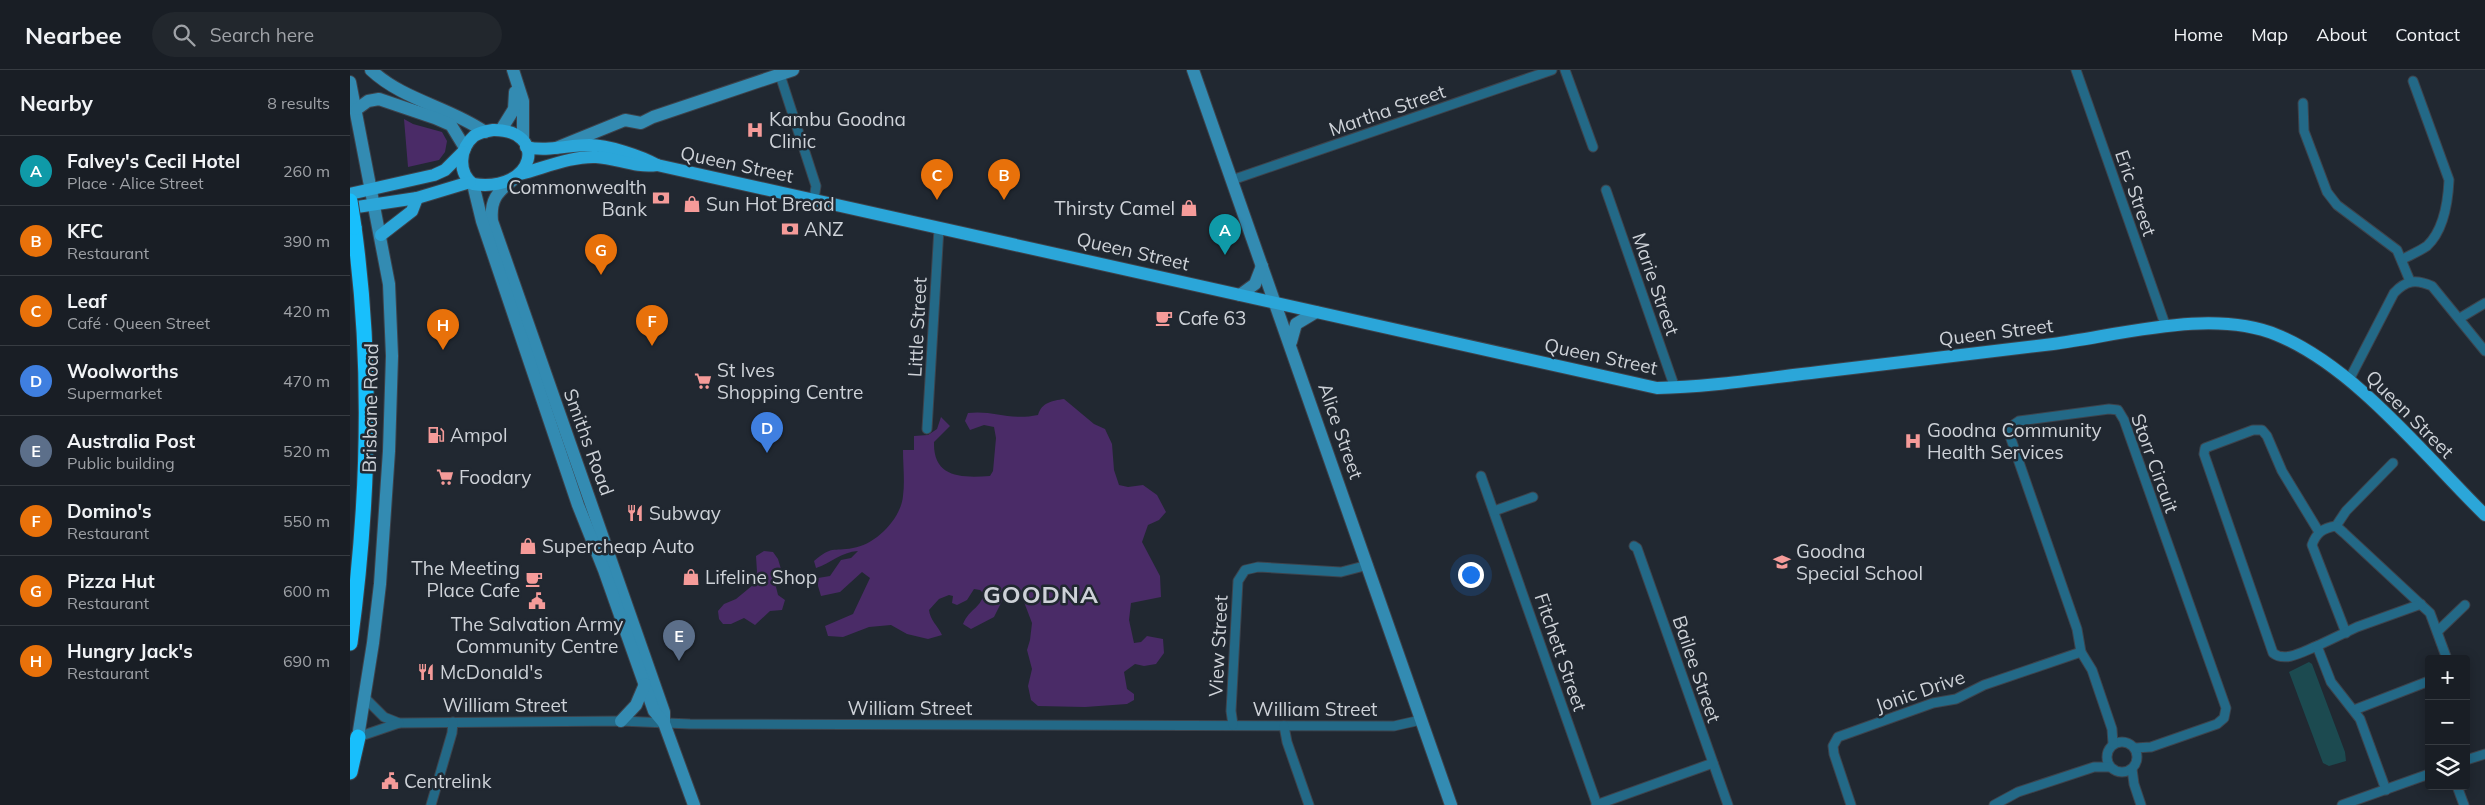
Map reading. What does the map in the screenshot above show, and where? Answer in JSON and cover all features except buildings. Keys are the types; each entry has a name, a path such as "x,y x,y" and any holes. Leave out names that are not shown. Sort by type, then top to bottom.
{"highway":[{"path":"350,201 365,350 366,469 359,580 350,643"},
{"path":"350,772 358,737"}],"main road":[{"path":"350,194 434,175 445,170 474,137 485,132 501,130 512,132 524,143 528,154 527,164 517,177 492,185 471,183 417,198 350,208"},
{"name":"Queen Street","path":"524,143 555,148 591,145 643,157 657,165 768,191 814,199 1657,388 1675,388 2054,344 2166,328 2225,324 2250,327 2276,334 2321,359 2349,380 2485,515"},
{"path":"464,150 464,170 471,183"},
{"name":"Queen Street","path":"517,177 573,160 596,157 642,167 657,165"},
{"path":"381,235 412,211 417,198"}],"street":[{"path":"370,70 394,88 462,118 485,132"},
{"path":"555,148 575,138 625,120 641,123 653,117 793,70"},
{"name":"Alice Street","path":"1193,70 1291,343 1452,805"},
{"name":"Martha Street","path":"1232,180 1552,70"},
{"path":"1565,70 1593,147"},
{"name":"Eric Street","path":"2076,70 2166,328"},
{"path":"501,130 514,110 513,71"},
{"path":"513,71 523,101 524,143"},
{"path":"780,75 816,186 814,199"},
{"path":"2402,258 2426,246 2439,229 2448,198 2449,180 2412,81"},
{"name":"Brisbane Road","path":"350,82 357,109 389,284 392,399 380,584 358,737"},
{"path":"357,109 368,101 379,99 436,118 451,125 464,150"},
{"path":"2303,103 2304,132 2332,200 2393,245 2402,258 2410,281"},
{"name":"Smiths Road","path":"517,177 496,194 492,207 492,221 639,638 664,712 664,723 694,805"},
{"name":"Smiths Road","path":"471,183 562,458 654,712 664,723"},
{"name":"Marie Street","path":"1606,190 1675,388"},
{"name":"Little Street","path":"927,429 939,228"},
{"path":"1240,295 1255,284 1262,266"},
{"path":"2349,380 2394,293 2402,284 2410,281 2422,282 2432,286 2460,318 2476,343 2485,351"},
{"path":"2460,318 2485,303"},
{"path":"1291,343 1296,324 1316,312"},
{"name":"Storr Circuit","path":"2118,743 2092,670 2081,652 2077,629 2011,439 2009,428 2019,421 2109,409 2118,410 2124,420 2226,708 2224,718 2217,724 2151,747"},
{"path":"2319,532 2282,471 2267,436 2262,430 2252,430 2205,448 2204,454 2273,652 2278,657 2285,658 2421,604"},
{"path":"2336,526 2346,511 2393,463"},
{"name":"Fitchett Street","path":"1481,476 1597,805"},
{"path":"1494,511 1533,497"},
{"path":"2346,633 2312,545 2319,532 2327,527 2336,526 2421,604 2433,618 2445,655"},
{"name":"Bailee Street","path":"1634,546 1637,548 1728,805"},
{"name":"View Street","path":"1233,725 1231,711 1238,581 1245,570 1258,567 1341,572 1368,565"},
{"path":"2438,632 2465,605"},
{"path":"2317,646 2331,682 2360,719 2386,790"},
{"name":"Jonic Drive","path":"1851,805 1834,754 1833,746 1838,737 1934,703 1956,699 1984,685 2081,652"},
{"path":"2354,710 2425,683"},
{"path":"621,720 636,705 644,684"},
{"path":"365,698 384,717 399,723"},
{"name":"William Street","path":"358,737 399,723 453,722 621,720 664,723 1394,726 1421,720"},
{"path":"431,805 452,733 453,722"},
{"path":"1284,726 1287,742 1309,805"},
{"path":"2109,762 2118,743 2135,748 2151,747"},
{"path":"2128,771 2138,757 2151,747"},
{"path":"2135,748 2138,757"},
{"path":"2470,759 2485,754"},
{"path":"1994,805 2018,792 2109,762 2128,771 2140,805"},
{"path":"1597,805 1713,763"},
{"path":"2342,805 2425,775"},
{"path":"2458,790 2464,805"}],"shaded area":[{"path":"404,119 413,124 442,132 447,141 445,152 439,160 408,167"},
{"path":"1064,399 1094,424 1105,429 1112,444 1114,470 1119,485 1128,487 1143,485 1157,495 1166,512 1159,520 1148,525 1142,542 1160,576 1161,597 1131,603 1129,620 1134,643 1141,642 1147,636 1163,639 1164,653 1156,664 1144,666 1135,664 1124,672 1127,689 1134,694 1134,700 1127,704 1085,707 1038,706 1031,700 1028,686 1032,669 1027,650 1032,623 1024,602 1012,589 1002,601 994,617 971,629 963,624 980,603 984,594 980,590 974,589 967,600 957,605 952,603 953,596 949,595 939,599 929,610 942,635 928,639 907,634 891,625 869,627 843,637 828,636 825,626 853,614 870,578 862,572 840,592 821,596 818,578 830,576 841,560 851,558 858,551 846,553 816,568 814,561 829,551 861,546 886,530 901,505 904,479 903,450 914,450 914,436 928,435 937,429 941,417 950,426 934,442 938,463 944,469 959,476 990,476 993,471 996,438 994,427 984,425 970,430 965,421 968,413 977,412 1028,417 1038,415 1042,407 1048,403"},
{"path":"764,551 773,552 778,559 783,576 776,587 778,595 785,600 782,610 770,611 755,625 744,618 731,624 723,624 719,619 718,611 724,604 736,599 753,585 757,572 756,556"}],"water":[{"path":"2309,662 2312,664 2345,752 2346,761 2329,766 2323,763 2289,672"}],"place":[{"name":"Kambu Goodna Clinic","path":"755,130"},
{"name":"Commonwealth Bank","path":"661,198"},
{"name":"Leaf","path":"937,200"},
{"name":"KFC","path":"1004,200"},
{"name":"Sun Hot Bread","path":"692,204"},
{"name":"Thirsty Camel","path":"1189,208"},
{"name":"ANZ","path":"790,229"},
{"name":"Falvey's Cecil Hotel","path":"1225,255"},
{"name":"Pizza Hut","path":"601,275"},
{"name":"Cafe 63","path":"1164,318"},
{"name":"Domino's","path":"652,346"},
{"name":"Hungry Jack's","path":"443,350"},
{"name":"St Ives Shopping Centre","path":"703,381"},
{"name":"Ampol","path":"436,435"},
{"name":"Goodna Community Health Services","path":"1913,441"},
{"name":"Woolworths","path":"767,453"},
{"name":"Foodary","path":"445,477"},
{"name":"Subway","path":"635,513"},
{"name":"Supercheap Auto","path":"528,546"},
{"name":"Goodna Special School","path":"1782,562"},
{"name":"Lifeline Shop","path":"691,577"},
{"name":"The Meeting Place Cafe","path":"534,579"},
{"name":"The Salvation Army Community Centre","path":"537,601"},
{"name":"Australia Post","path":"679,661"},
{"name":"McDonald's","path":"426,672"},
{"name":"Centrelink","path":"390,781"}],"district":[{"name":"GOODNA","path":"1041,595"}]}
